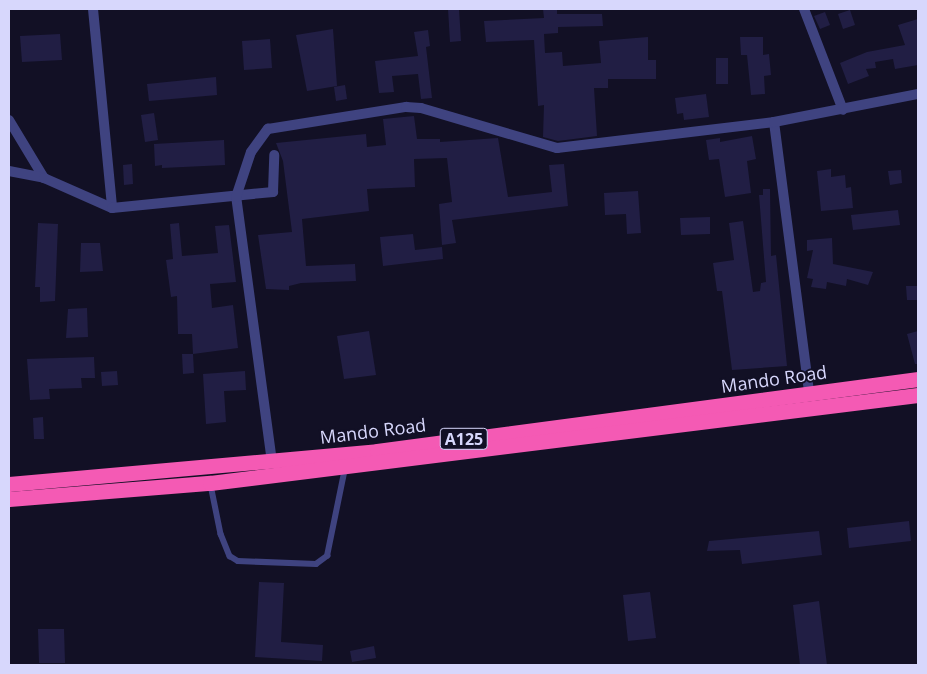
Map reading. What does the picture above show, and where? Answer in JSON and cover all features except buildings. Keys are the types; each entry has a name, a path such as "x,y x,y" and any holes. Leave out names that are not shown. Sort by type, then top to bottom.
{"highway":[{"name":"Mando Road","path":"9,484 272,462 377,451 918,379"},
{"name":"Mando Road","path":"9,500 210,483 918,395"}],"street":[{"path":"93,9 112,208"},
{"path":"804,9 843,110"},
{"path":"272,462 236,197 250,152 268,129 285,124 406,108 421,108 557,148 774,122 918,94"},
{"path":"9,120 44,178"},
{"path":"774,122 809,393"},
{"path":"9,171 44,178 112,208 273,192 274,155"}],"lane":[{"path":"210,483 221,534 230,556 238,561 316,564 327,556 345,466"}]}
